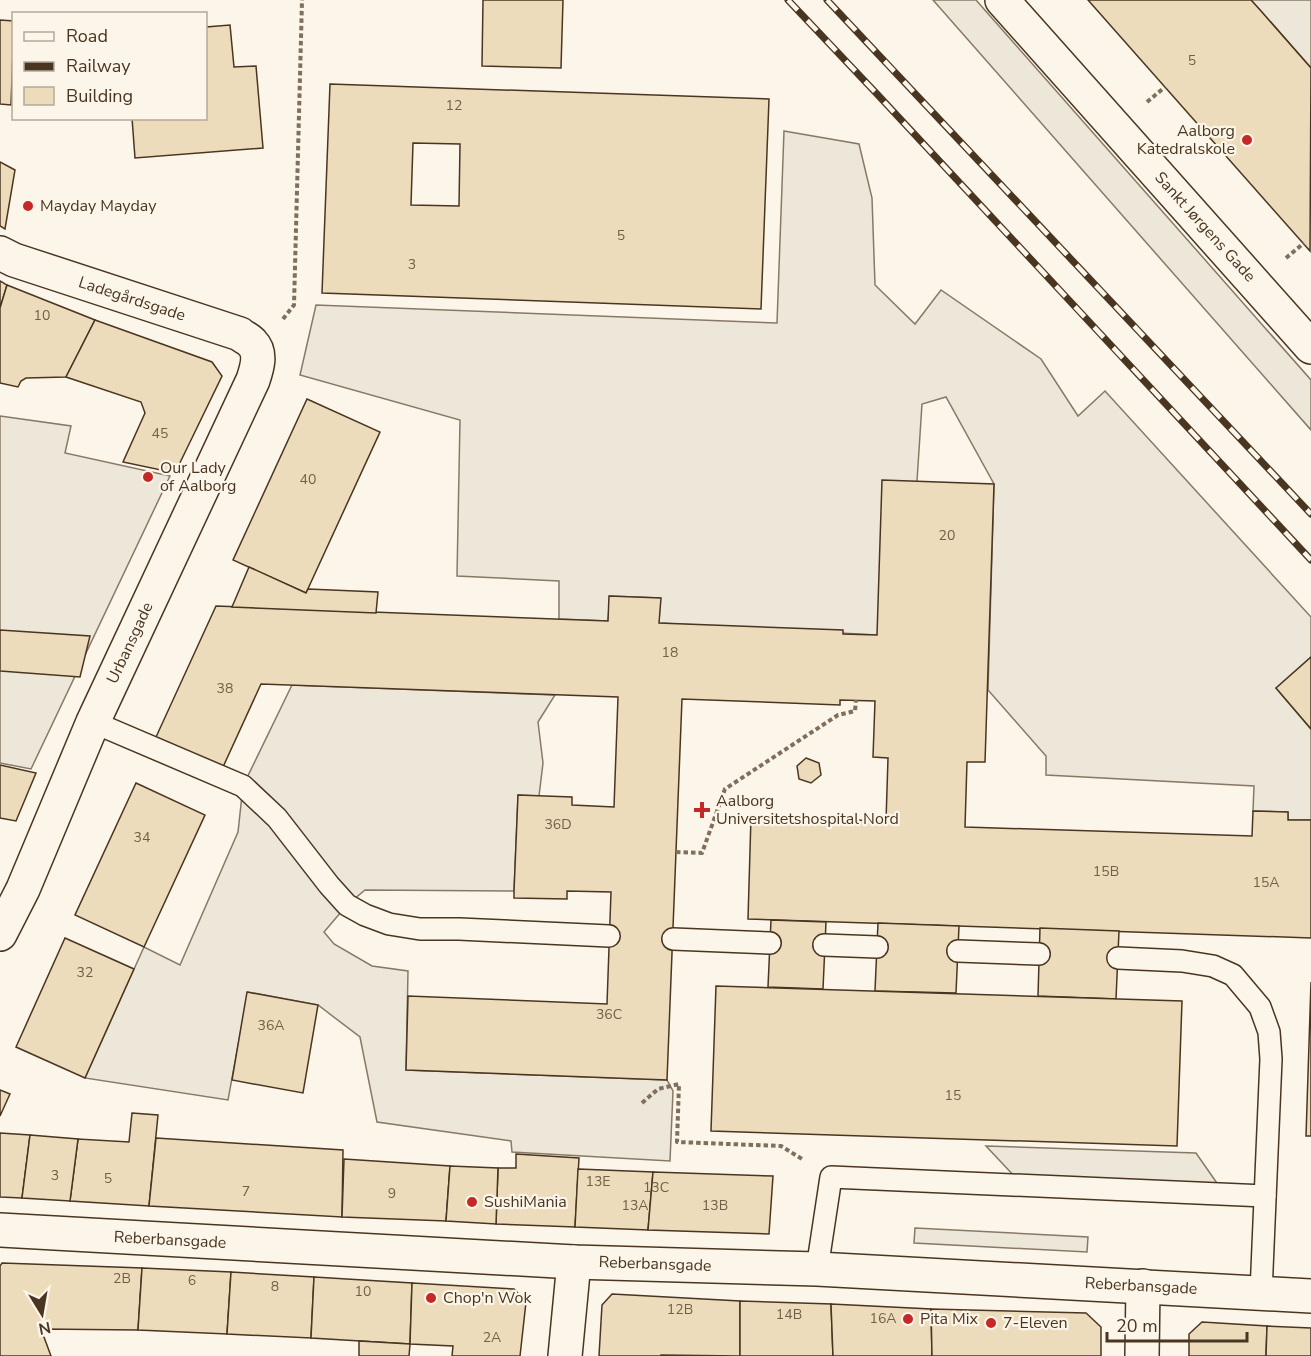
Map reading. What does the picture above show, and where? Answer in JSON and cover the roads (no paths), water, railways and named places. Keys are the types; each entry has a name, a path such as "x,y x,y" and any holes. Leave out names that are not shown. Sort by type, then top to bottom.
{"street":[{"name":"Sankt Jørgens Gade","path":"1002,0 1311,347"},
{"name":"Ladegårdsgade","path":"0,253 14,260 240,334 252,343 257,353"},
{"name":"Urbansgade","path":"0,934 23,889 93,722 253,380 258,366 257,353"},
{"name":"Reberbansgade","path":"0,1230 574,1262 817,1269 1311,1296"},
{"path":"565,1356 574,1262"},
{"path":"1142,1356 1143,1286"}],"lane":[{"path":"93,722 243,786 277,818 347,905 365,915 389,924 420,929 609,936"},
{"path":"673,939 770,943"},
{"path":"825,945 877,947"},
{"path":"958,951 1039,954"},
{"path":"1118,958 1182,961 1213,966 1233,975 1260,1007 1269,1032 1271,1059 1261,1293"},
{"path":"817,1269 831,1177 1264,1196"}],"railway":[{"path":"788,0 1311,560"},
{"path":"827,0 1311,514"}],"place":[{"name":"Aalborg Katedralskole","path":"1247,140"},
{"name":"Mayday Mayday","path":"28,206"},
{"name":"Our Lady of Aalborg","path":"148,477"},
{"name":"Aalborg Universitetshospital Nord","path":"702,810"},
{"name":"SushiMania","path":"472,1202"},
{"name":"Chop'n Wok","path":"431,1298"},
{"name":"Pita Mix","path":"908,1319"},
{"name":"7-Eleven","path":"991,1323"}]}
